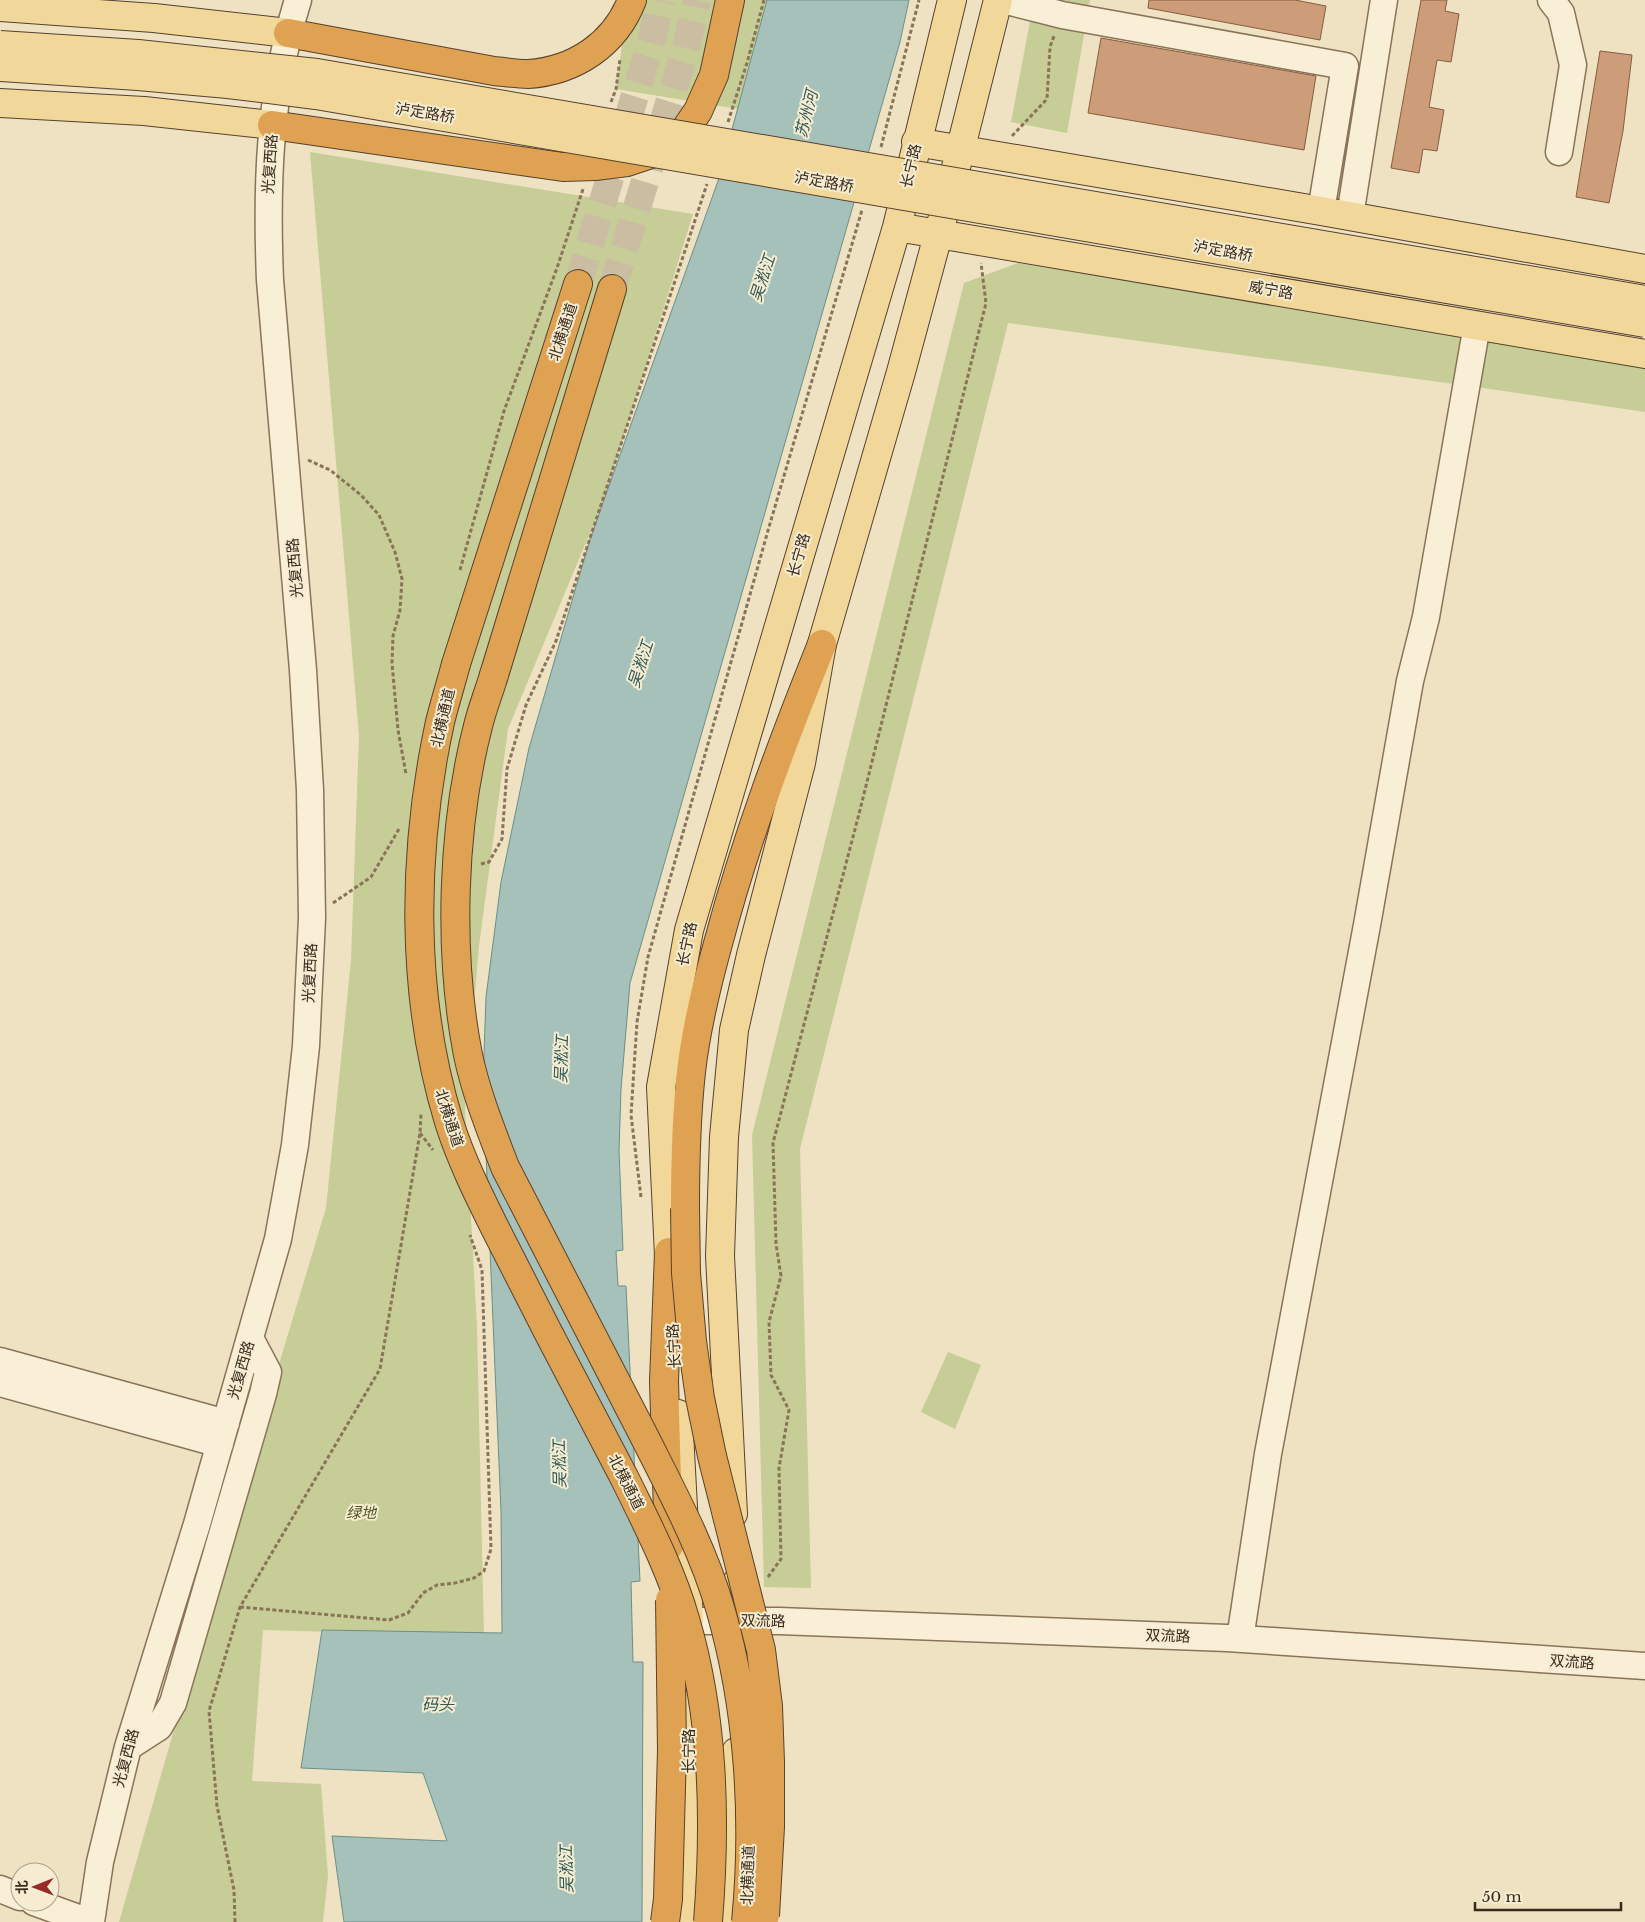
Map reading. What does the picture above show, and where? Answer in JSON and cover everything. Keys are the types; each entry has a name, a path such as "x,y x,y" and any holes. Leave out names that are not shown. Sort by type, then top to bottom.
{"highway":[{"path":"288,33 494,71 527,74 565,68 601,46 617,27 632,0"},
{"path":"272,125 563,167 627,162 657,152 683,133 698,111 714,75 730,0"},
{"name":"北横通道","path":"578,284 456,664 441,719 430,775 421,862 419,910 424,1007 433,1063 450,1124 471,1182 608,1446 666,1565 685,1617 698,1667 706,1716 710,1768 712,1827 708,1922"},
{"name":"北横通道","path":"612,289 478,725 466,779 458,865 456,910 457,957 468,1056 484,1113 505,1167 671,1490 700,1551 720,1606 742,1712 747,1766 749,1828 746,1922"},
{"path":"764,1922 770,1827 768,1706 761,1650 712,1456 700,1398 692,1341 686,1273 685,1145 691,1071 704,993 730,898 766,787 822,644"},
{"path":"665,1922 672,1750 664,1381 669,1252"},
{"path":"699,1922 708,1827 710,1768"}],"main road":[{"name":"长宁路","path":"688,1922 689,1621 661,1087 689,930 897,227 916,142 952,0"},
{"path":"732,1922 739,1620 720,1256 724,1137 734,1030 751,955 801,763 822,644 901,372 961,150 998,0"},
{"path":"0,7 144,17 288,33"},
{"name":"泸定路桥","path":"0,45 138,54 317,73 1645,300"},
{"name":"泸定路桥","path":"0,67 228,84 316,95 1645,324"},
{"path":"0,104 144,111 272,125"},
{"path":"916,142 1350,216 1645,269"},
{"name":"威宁路","path":"897,227 1645,354"}],"street":[{"name":"光复西路","path":"90,1922 100,1862 128,1747 197,1524 278,1239 295,1145 306,1046 312,918 310,790 304,670 270,280 267,216 272,125 288,33 298,0"},
{"path":"1003,0 1062,15 1345,66 1321,211"},
{"path":"1350,216 1384,0"},
{"path":"1551,0 1561,13 1573,65 1559,152"},
{"path":"1240,1639 1268,1454 1367,925 1410,681 1426,617 1477,325"},
{"path":"128,1747 159,1727 172,1703 268,1372 250,1338"},
{"path":"0,1361 223,1433"},
{"path":"0,1383 223,1433"},
{"path":"197,1524 222,1531"},
{"name":"双流路","path":"689,1621 739,1620 1240,1639 1645,1666"},
{"path":"60,1911 90,1922"}],"path":[{"path":"725,129 747,63 764,0"},
{"path":"1009,140 1047,99 1050,47 1062,15"},
{"path":"473,865 489,862 502,839 507,769 526,705 556,641 710,177"},
{"path":"768,1577 781,1559 779,1468 789,1410 771,1375 769,1322 781,1276 776,1244 773,1143 860,810 986,303 980,259"},
{"path":"285,450 330,470 361,495 379,515 395,552 402,579 400,610 393,636 392,663 398,730 406,776"},
{"path":"312,918 371,877 400,827"},
{"path":"420,1133 434,1152"},
{"path":"240,1607 389,1620 408,1613 423,1593 437,1585 474,1578 484,1571 491,1549 482,1270 467,1227"}],"green space":[{"path":"628,0 767,0 738,109 616,89"},
{"path":"1034,0 1090,0 1067,133 1011,122"},
{"name":"绿地","path":"310,152 693,214 605,497 508,729 479,946 465,1110 477,1327 484,1636 263,1630 252,1781 321,1784 328,1876 323,1922 119,1922 267,1404 326,1208 351,960 359,736"},
{"path":"1018,263 1645,367 1645,412 1008,323 800,1149 811,1588 764,1587 752,1135 964,283"},
{"path":"948,1352 981,1365 955,1429 921,1412"}],"water":[{"path":"767,0 909,0 900,42 630,983 621,1089 619,1151 623,1250 616,1251 618,1286 626,1286 640,1581 631,1582 633,1662 643,1662 642,1922 344,1922 332,1836 447,1841 423,1773 301,1768 322,1630 502,1633 501,1511 483,1083 486,997 501,882 529,748 590,539 718,181"}],"building":[{"path":"1149,0 1295,0 1326,6 1320,40 1148,8"},
{"path":"1421,0 1447,0 1445,11 1459,14 1451,62 1437,60 1429,107 1444,110 1437,151 1423,149 1419,173 1391,168"},
{"path":"1101,38 1316,76 1304,150 1088,113"},
{"path":"1600,51 1632,55 1623,131 1609,203 1576,197"}],"tunnel":[{"path":"578,284 652,39 661,0"},
{"path":"612,289 686,48 697,0"}],"water label":[{"name":"苏州河","path":"806,114"},
{"name":"吴淞江","path":"762,278"},
{"name":"吴淞江","path":"640,664"},
{"name":"吴淞江","path":"561,1059"},
{"name":"吴淞江","path":"559,1464"},
{"name":"码头","path":"438,1704"},
{"name":"吴淞江","path":"566,1869"}]}
